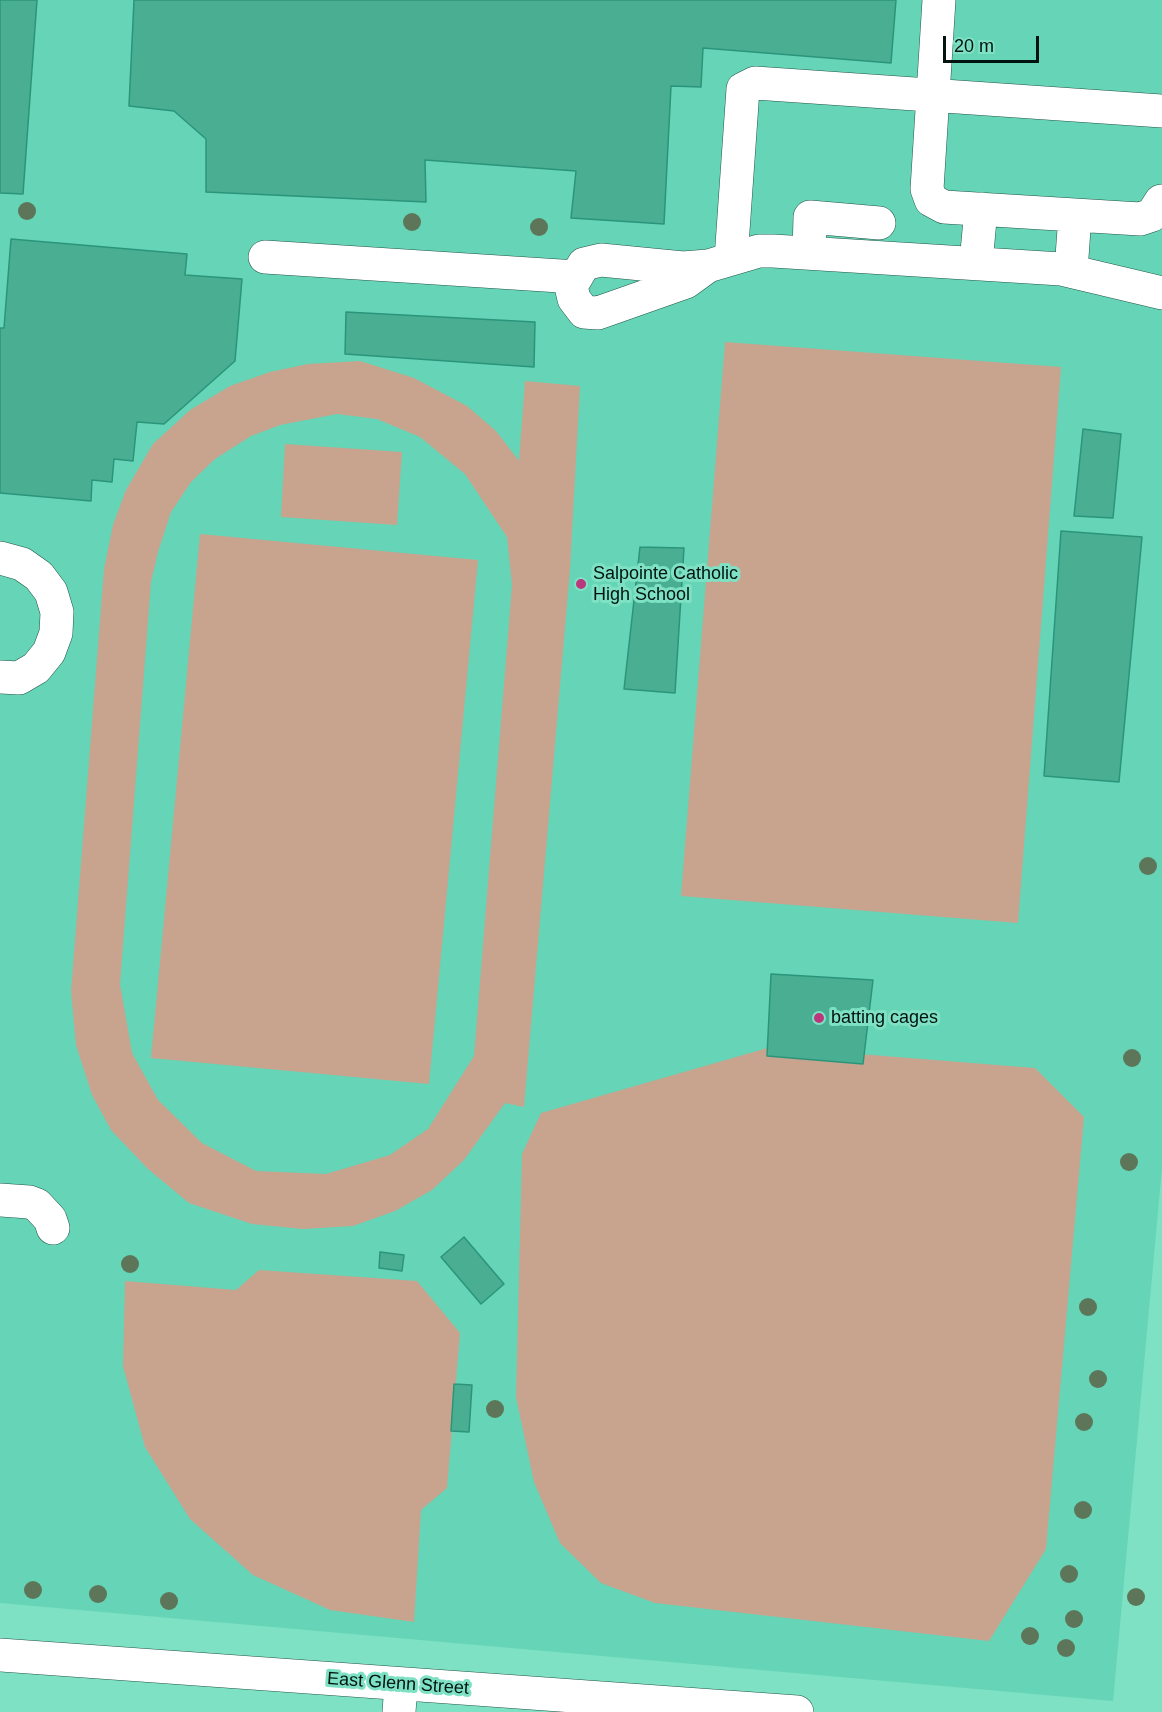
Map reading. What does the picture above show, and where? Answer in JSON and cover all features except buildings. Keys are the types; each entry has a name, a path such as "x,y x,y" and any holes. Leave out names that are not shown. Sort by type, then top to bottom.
{"street":[{"path":"939,0 927,189 931,200 944,207 1140,219 1152,215 1161,201"},
{"path":"719,262 744,89 755,83 1162,111"},
{"path":"976,263 981,209"},
{"path":"1071,271 1075,215"},
{"path":"809,253 810,217 879,223"},
{"path":"719,262 686,282 598,313 584,312 573,299 571,286 584,264 601,260 682,268 719,262 759,251 976,263 1071,271 1162,293"},
{"path":"265,257 576,277"},
{"path":"0,558 22,564 39,576 51,592 57,612 56,633 49,652 36,668 9,678"},
{"path":"0,1200 38,1205 50,1219 53,1228"},
{"name":"East Glenn Street","path":"0,1655 400,1698 796,1712"}],"shaded area":[{"name":"Salpointe Catholic High School","path":"0,0 1162,0 1162,1168 1113,1701 0,1603"},
{"path":"725,342 1061,367 1018,923 681,896"},
{"path":"360,361 414,378 467,406 496,431 519,461 525,381 580,386 570,569 524,1107 505,1103 464,1160 432,1190 395,1211 353,1226 303,1229 252,1224 189,1203 148,1169 111,1130 92,1095 76,1045 71,991 104,569 113,525 126,490 153,444 190,410 230,386 270,372 308,364","holes":["337,414 377,419 420,437 465,474 507,537 512,585 474,1056 428,1129 390,1155 326,1174 256,1171 202,1143 158,1100 132,1053 120,984 151,582 171,512 191,482 215,459 251,436 280,425"]},
{"path":"285,444 402,452 397,525 281,517"},
{"path":"200,534 478,560 429,1084 151,1058"},
{"path":"771,1047 1035,1068 1084,1117 1046,1549 989,1641 655,1603 601,1583 560,1543 534,1482 516,1397 522,1154 541,1113"},
{"path":"259,1270 417,1281 460,1333 447,1488 421,1510 414,1622 330,1610 253,1575 190,1519 145,1447 123,1366 125,1281 236,1290"}],"place":[{"name":"Salpointe Catholic High School","path":"581,584"},
{"name":"batting cages","path":"819,1018"}]}
